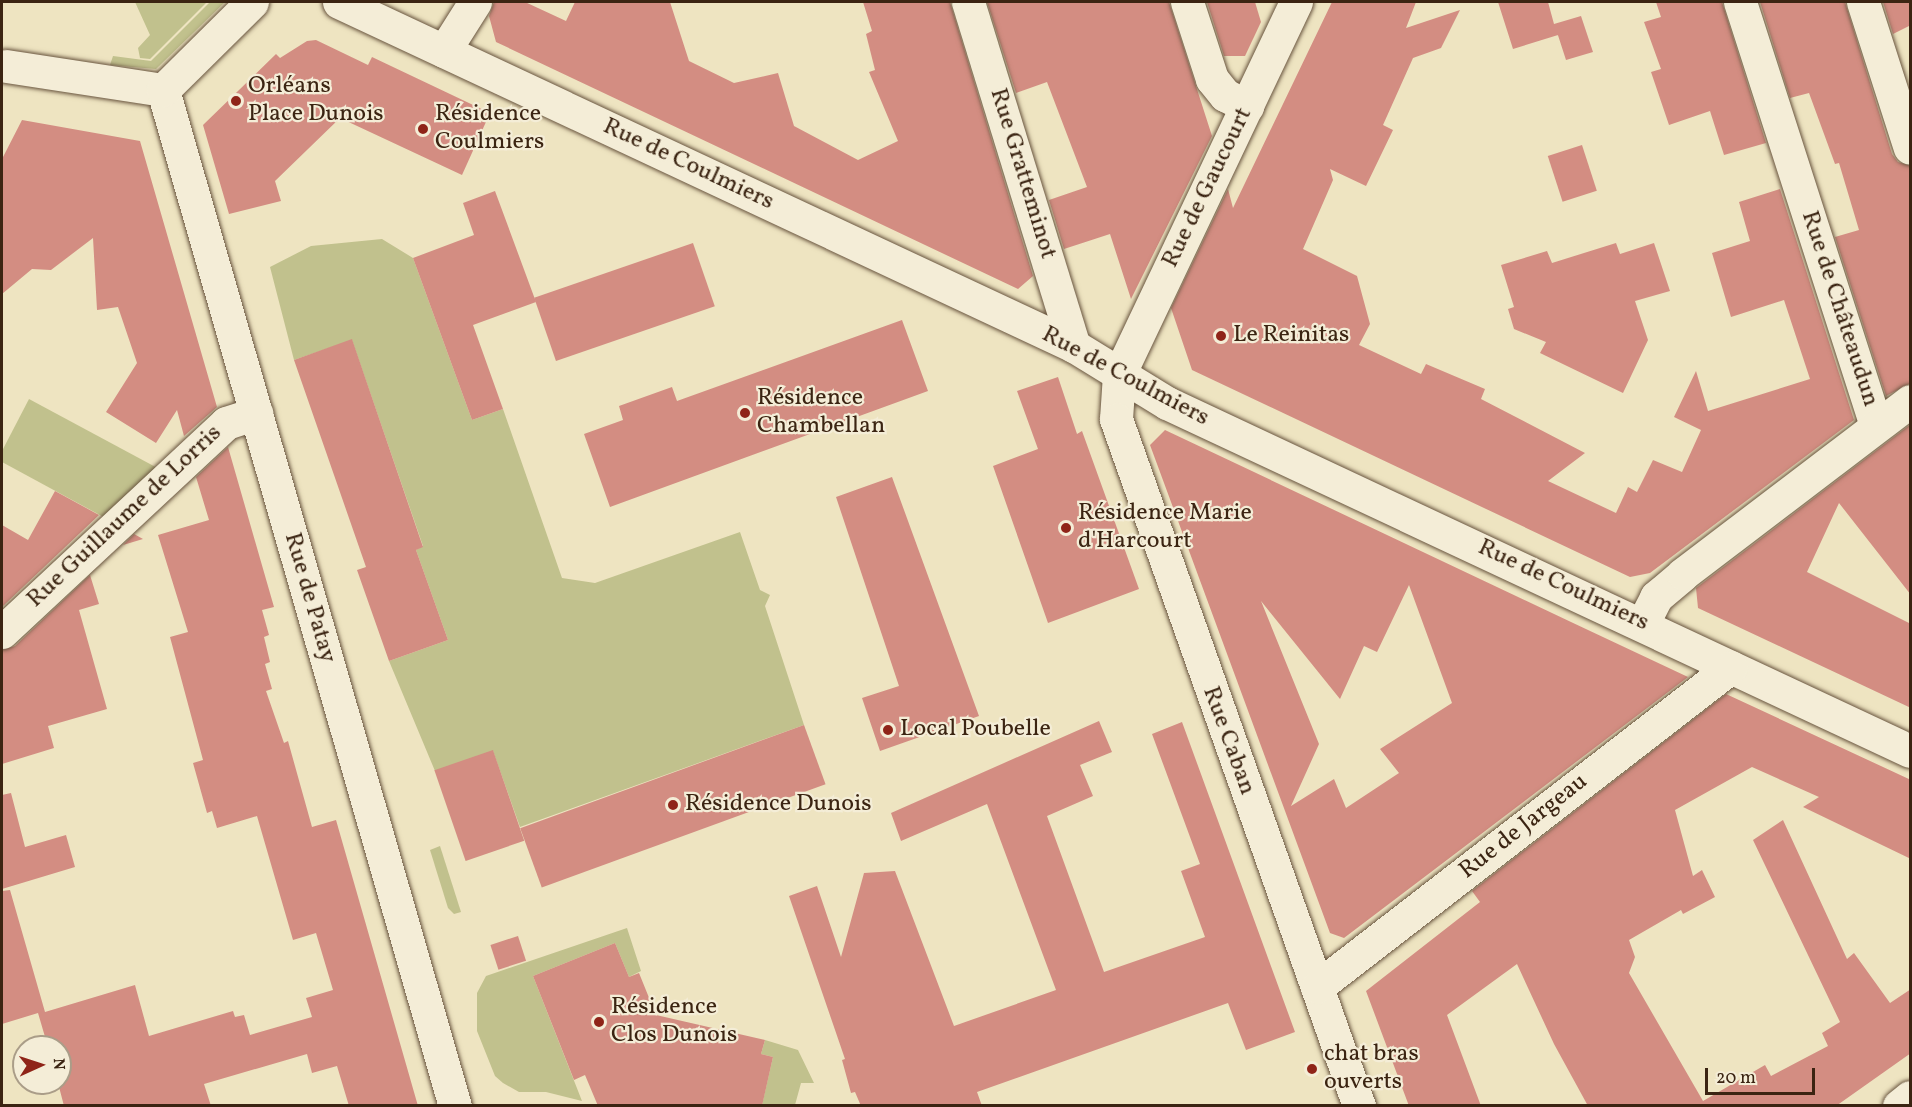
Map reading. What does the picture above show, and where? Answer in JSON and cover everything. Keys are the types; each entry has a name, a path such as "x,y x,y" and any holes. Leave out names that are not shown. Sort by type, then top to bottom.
{"street":[{"path":"3,64 163,90 252,2"},
{"name":"Rue de Coulmiers","path":"339,2 1074,346 1167,403 1642,623 1911,751"},
{"path":"444,51 475,2"},
{"name":"Rue Gratteminot","path":"968,2 1074,346"},
{"path":"1187,2 1212,79 1226,95 1247,106"},
{"name":"Rue de Gaucourt","path":"1119,374 1296,2"},
{"name":"Rue de Châteaudun","path":"1642,623 1656,597 1876,426 1740,2"},
{"path":"1863,2 1911,148"},
{"name":"Rue de Patay","path":"163,90 455,1106"},
{"name":"Rue Caban","path":"1119,374 1116,419 1134,479 1359,1106"},
{"path":"1876,426 1911,401"},
{"name":"Rue Guillaume de Lorris","path":"2,632 226,423 256,413"},
{"name":"Rue de Jargeau","path":"1317,987 1731,667"},
{"path":"1899,1106 1911,1097"}],"green space":[{"path":"135,2 207,2 150,59 140,58 138,48 150,35"},
{"path":"210,2 225,2 156,69 110,65 113,56 151,61"},
{"path":"382,239 413,258 472,420 503,409 562,578 595,583 740,532 760,590 770,595 765,606 804,725 520,827 493,751 435,771 389,661 448,640 416,550 423,546 352,340 294,360 270,267 311,246"},
{"path":"29,399 163,471 109,520 2,462 2,451"},
{"path":"440,846 461,912 454,914 448,908 430,850"},
{"path":"627,928 641,971 629,977 615,943 533,976 582,1101 546,1092 519,1092 503,1083 495,1076 477,1031 477,993 486,976"},
{"path":"765,1040 798,1050 814,1083 801,1083 795,1105 762,1105 773,1057 761,1054"}],"building":[{"path":"494,2 525,2 566,21 575,2 670,2 689,61 734,83 778,73 794,126 858,160 898,141 869,72 875,70 866,34 872,31 863,2 950,2 1033,276 1018,289 496,42 489,16"},
{"path":"987,2 1169,2 1212,136 1131,299 1110,234 1064,249 1049,200 1087,187 1047,82 1016,93"},
{"path":"1207,2 1255,2 1261,22 1245,56 1224,56"},
{"path":"1332,2 1416,2 1406,28 1460,10 1441,48 1413,58 1383,125 1393,130 1366,186 1330,169 1333,180 1303,249 1357,276 1370,324 1359,345 1421,374 1426,364 1485,389 1481,399 1585,453 1548,481 1616,513 1628,487 1637,492 1653,460 1682,472 1701,430 1674,417 1696,371 1708,411 1810,379 1784,300 1731,317 1712,253 1750,241 1739,202 1780,189 1854,420 1650,573 1630,577 1192,370 1171,308 1228,189 1233,208"},
{"path":"1498,2 1548,2 1554,24 1581,16 1593,52 1566,60 1558,35 1513,49"},
{"path":"1656,2 1722,2 1766,143 1724,155 1710,111 1669,125 1651,72 1661,69 1644,22 1661,17"},
{"path":"1760,2 1845,2 1892,154 1898,162 1911,166 1911,383 1886,396 1835,237 1859,230 1839,163 1835,164 1809,93 1790,98"},
{"path":"1883,2 1911,2 1911,25 1893,34"},
{"name":"Résidence Coulmiers","path":"316,40 368,65 372,57 490,113 462,175 340,118 275,181 281,201 229,214 203,125 276,54 280,58 307,41"},
{"path":"22,120 140,141 217,407 184,436 177,410 156,443 106,412 137,363 118,307 97,310 93,238 51,270 32,269 2,294 2,159"},
{"path":"1582,145 1597,191 1563,202 1548,156"},
{"path":"495,191 536,302 473,325 503,409 472,420 413,258 474,235 463,203"},
{"path":"693,243 715,306 556,361 534,298"},
{"path":"1616,243 1620,254 1654,243 1670,291 1635,301 1648,340 1623,393 1540,353 1546,342 1514,329 1508,309 1514,307 1501,265 1547,251 1552,263"},
{"name":"Résidence Chambellan","path":"902,320 928,391 610,507 584,434 623,420 619,406 672,387 677,401"},
{"path":"352,339 423,547 416,550 448,640 389,661 357,570 366,567 294,360"},
{"name":"Résidence Marie d'Harcourt","path":"1058,377 1077,434 1082,431 1139,589 1048,623 993,466 1038,449 1017,391"},
{"path":"1911,424 1911,595 1839,503 1807,572 1911,624 1911,708 1698,608 1696,588"},
{"path":"1165,430 1688,677 1344,938 1330,933 1150,445","holes":["1409,585 1452,703 1380,749 1399,773 1346,808 1334,779 1291,806 1319,744 1261,601 1340,699 1364,646 1377,652"]},
{"path":"228,447 274,607 262,610 269,635 264,637 270,662 265,664 272,689 266,691 284,743 288,741 312,827 336,820 418,1106 349,1106 337,1066 312,1073 307,1054 204,1084 211,1106 64,1106 61,1095 72,1095 72,1035 44,1035 38,1013 2,1024 2,891 10,890 45,1012 135,985 149,1036 233,1011 235,1017 244,1015 250,1035 312,1017 306,998 333,990 316,933 293,940 257,816 217,828 212,811 207,813 193,763 203,760 170,637 188,632 158,535 209,520 196,477"},
{"name":"Résidence Dunois","path":"892,477 979,716 880,751 862,698 899,686 836,497"},
{"path":"55,491 99,515 2,607 2,525 28,540"},
{"path":"134,534 143,539 123,545"},
{"path":"90,575 99,604 79,610 107,709 48,726 54,748 2,764 2,650 15,646"},
{"path":"1726,694 1911,780 1911,859 1803,807 1819,797 1752,767 1675,810 1693,876 1702,870 1715,897 1683,914 1681,910 1629,940 1635,957 1629,973 1703,1101 1765,1065 1771,1076 1828,1046 1822,1033 1840,1022 1753,840 1783,820 1847,959 1854,953 1890,1003 1911,989 1911,1053 1836,1106 1588,1106 1554,1044 1517,964 1447,1015 1481,1106 1409,1106 1366,991 1480,902 1472,891"},
{"path":"1099,721 1112,752 1080,765 1093,796 1047,816 1104,972 1205,937 1181,871 1200,864 1152,734 1182,722 1295,1032 1246,1050 1228,1003 977,1092 982,1106 861,1106 855,1092 851,1093 842,1060 845,1059 789,896 817,886 841,957 864,873 895,871 954,1026 1056,990 987,804 901,841 891,813"},
{"name":"Résidence Dunois","path":"804,725 826,784 542,887 520,828"},
{"path":"493,750 524,841 466,861 434,770"},
{"path":"11,793 25,847 66,835 75,867 2,889 2,795"},
{"path":"518,936 526,961 498,970 490,945"},
{"name":"Résidence Clos Dunois","path":"615,943 629,977 639,973 656,1015 765,1040 761,1054 773,1057 762,1106 598,1106 585,1075 574,1080 533,976"}],"place":[{"name":"Orléans Place Dunois","path":"236,101"},
{"name":"Résidence Coulmiers","path":"423,129"},
{"name":"Le Reinitas","path":"1221,336"},
{"name":"Résidence Chambellan","path":"745,413"},
{"name":"Résidence Marie d'Harcourt","path":"1066,528"},
{"name":"Local Poubelle","path":"888,730"},
{"name":"Résidence Dunois","path":"673,805"},
{"name":"Résidence Clos Dunois","path":"599,1022"},
{"name":"chat bras ouverts","path":"1312,1069"}]}
